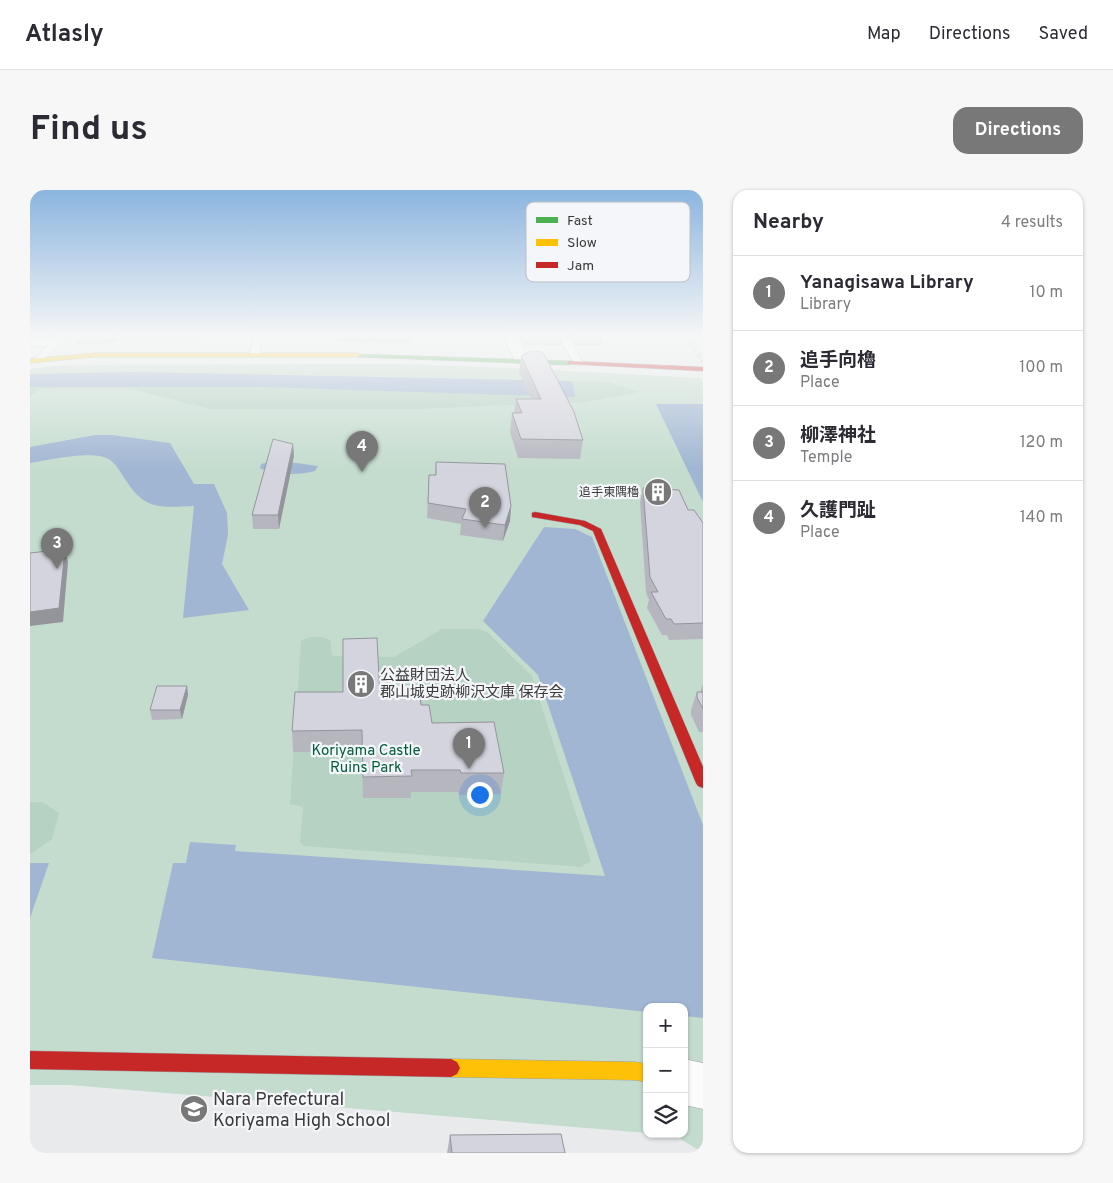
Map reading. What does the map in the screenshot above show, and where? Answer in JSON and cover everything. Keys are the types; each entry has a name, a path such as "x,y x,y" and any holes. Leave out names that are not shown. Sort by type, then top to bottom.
{"main road":[{"path":"536,515 582,523 597,529 703,783"},
{"path":"30,1060 626,1070 643,1072"}],"street":[{"path":"688,1083 703,1086"}],"green space":[{"name":"Koriyama Castle Ruins Park","path":"30,379 702,379 703,1153 679,1138 688,1138 688,1003 643,1003 643,1133 70,1085 30,1085"},
{"path":"30,379 465,379 607,382 640,392 585,402 416,409 211,409 126,388 42,389 30,396"},
{"path":"442,629 477,629 487,632 532,676 591,861 581,867 304,846 300,842 303,807 290,804 301,641 315,637 327,638 330,640 332,655 335,656 394,657"},
{"path":"30,802 42,802 59,813 52,839 32,853 30,853"}],"water":[{"path":"30,379 472,379 572,381 575,397 263,387 30,387"},
{"path":"656,404 703,404 703,502 701,498"},
{"path":"95,435 113,435 170,443 194,484 214,484 227,513 228,535 222,564 249,610 183,618 194,506 173,507 148,503 134,491 113,462 103,457 83,455 30,463 30,447"},
{"path":"269,462 318,466 315,471 280,474 260,468 261,464"},
{"path":"544,527 575,529 592,537 703,825 703,1018 688,1016 688,1003 643,1003 643,1012 152,958 173,863 186,863 190,842 236,845 235,851 605,876 538,675 483,621"},
{"path":"30,863 49,863 30,918"}],"building":[{"path":"532,379 557,379 574,412 583,440 521,439 512,413 522,413 516,399 541,399"},
{"path":"273,439 293,444 278,515 252,515"},
{"path":"436,462 505,464 511,506 505,525 462,519 466,509 428,503 429,475 436,475"},
{"path":"643,488 679,490 688,510 694,510 703,523 703,623 674,624 671,619 666,619 651,592 658,592 650,577"},
{"path":"65,549 59,608 30,612 30,553"},
{"path":"377,638 380,697 420,696 421,705 429,705 432,723 494,722 504,773 461,773 460,770 411,770 412,776 363,777 362,730 292,731 295,692 343,692 343,639"},
{"path":"157,686 187,686 180,710 150,710"},
{"path":"697,692 703,692 703,709 697,697"},
{"path":"561,1134 565,1153 452,1153 450,1135"}],"traffic: slow":[{"path":"451,1068 643,1072"}],"traffic: jam":[{"path":"535,515 582,523 597,529 703,783"},
{"path":"30,1060 451,1068"}],"place":[{"name":"久護門趾","path":"362,472"},
{"name":"追手東隅櫓","path":"658,492"},
{"name":"追手向櫓","path":"485,528"},
{"name":"柳澤神社","path":"57,569"},
{"name":"公益財団法人 郡山城史跡柳沢文庫 保存会","path":"361,684"},
{"name":"Yanagisawa Library","path":"469,769"},
{"name":"Nara Prefectural Koriyama High School","path":"194,1109"}]}
